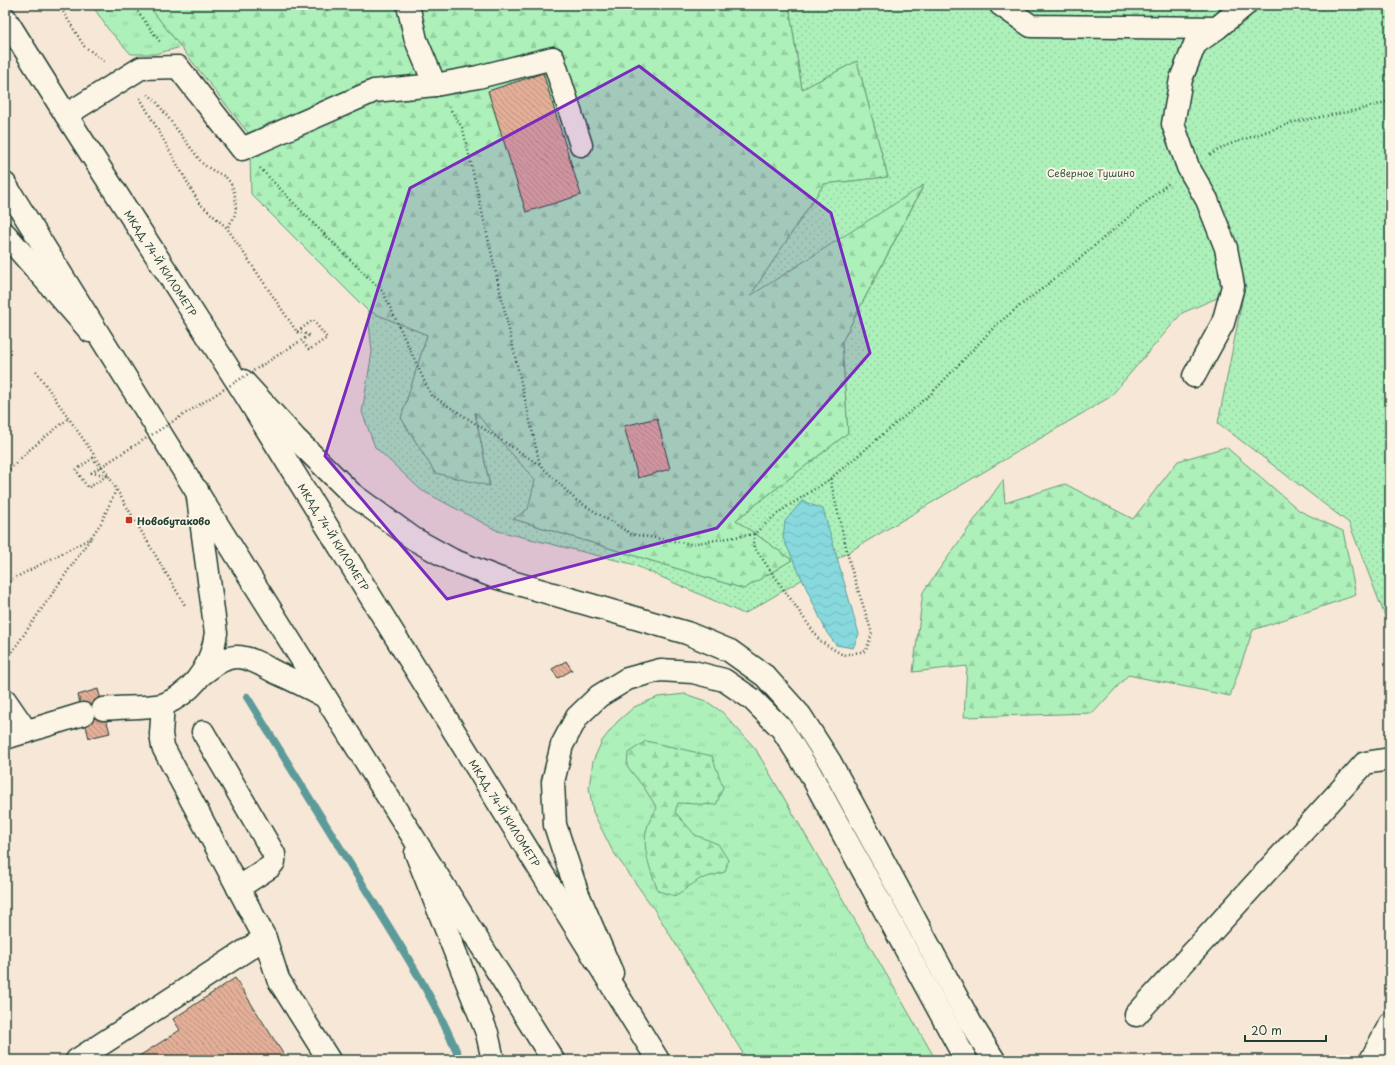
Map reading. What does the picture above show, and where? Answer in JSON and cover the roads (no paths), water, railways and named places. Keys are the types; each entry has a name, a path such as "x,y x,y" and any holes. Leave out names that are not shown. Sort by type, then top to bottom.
{"main road":[{"path":"408,5 416,40 435,85"},
{"path":"1001,5 1030,26 1217,28"},
{"path":"1194,376 1224,323 1233,286 1226,248 1207,200 1188,166 1173,124 1181,79 1195,44 1244,5"},
{"name":"МКАД, 74-Й КИЛОМЕТР","path":"5,18 225,361 658,1060"},
{"path":"66,115 129,74 141,68 178,67 242,149 374,91 435,85 478,77 553,58 581,145"},
{"path":"5,184 197,490 404,825 553,1060"},
{"path":"5,234 116,362"},
{"path":"225,361 295,438 352,494 414,539 452,560 498,578 687,633 730,651 765,676 800,715 830,762 970,1022 994,1060"},
{"path":"104,709 163,705 179,697 200,675 214,648 216,633 197,490"},
{"path":"200,675 215,664 237,657 262,665 324,696"},
{"path":"631,1017 576,892 555,824 553,782 562,745 577,717 599,696 627,679 660,670 693,672 724,680 752,699 782,729 810,773 966,1060"},
{"path":"5,700 27,732"},
{"path":"163,705 160,734 163,747 265,938 278,979 329,1060"},
{"path":"5,738 83,714"},
{"path":"203,732 274,854 274,862 270,867 238,888"},
{"path":"1136,1015 1365,763 1390,759"},
{"path":"404,825 452,942 487,1033 493,1060"},
{"path":"77,1060 265,938"},
{"path":"1371,1059 1390,1024"}],"water":[{"path":"802,501 823,509 859,634 853,648 836,645 827,633 783,538 785,521"}],"waterway":[{"path":"247,697 393,933 429,995 451,1038 460,1060"}],"place":[{"name":"Новобутаково","path":"129,520"}],"park label":[{"name":"Северное Тушино","path":"1091,172"}]}
